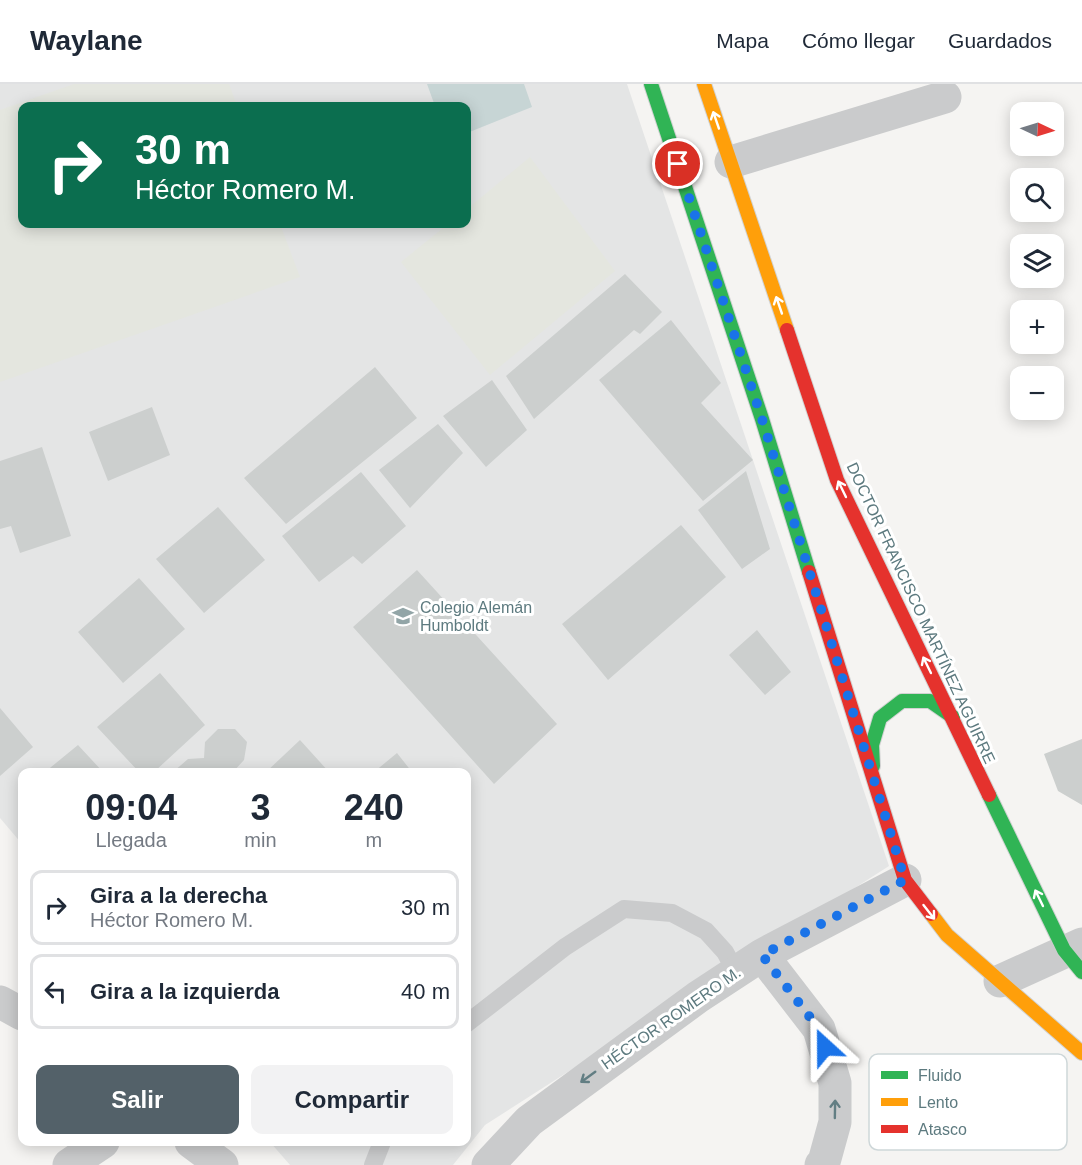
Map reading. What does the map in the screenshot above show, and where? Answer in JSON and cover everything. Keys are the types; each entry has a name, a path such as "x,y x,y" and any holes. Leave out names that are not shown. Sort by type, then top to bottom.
{"street":[{"path":"651,84 762,419 873,783 905,880 947,935 1082,1053"},
{"name":"DOCTOR FRANCISCO MARTÍNEZ AGUIRRE","path":"704,84 837,480 953,717 1076,956"},
{"path":"730,162 945,97"},
{"path":"873,783 872,745 880,718 902,701 930,701 953,717"},
{"name":"HÉCTOR ROMERO M.","path":"488,1165 529,1120 698,997 749,964 905,880"},
{"path":"1000,981 1076,956"},
{"path":"749,964 819,1029 835,1083 835,1122 824,1162 821,1165"},
{"path":"0,1002 18,1012"},
{"path":"69,1165 97,1146"},
{"path":"196,1146 222,1165"}],"lane":[{"path":"471,1020 565,947 624,909 672,913 706,931 725,952 749,964"},
{"path":"373,1165 380,1146"}],"shaded area":[{"name":"Colegio Alemán Humboldt","path":"0,84 627,84 889,866 485,1125 471,1142 471,768 18,768 18,839 0,818"},
{"path":"74,84 229,84 236,102 23,102"},
{"path":"427,84 524,84 532,107 471,131 471,102 434,102"},
{"path":"18,104 18,228 282,228 300,277 0,382 0,110"},
{"path":"530,157 615,271 490,375 401,262 443,228 471,228 471,206"},
{"name":"Colegio Alemán Humboldt","path":"273,1146 468,1146 453,1165 290,1165"}],"building":[{"path":"625,274 662,312 640,334 634,330 534,419 506,376"},
{"path":"671,320 721,383 701,403 753,460 703,501 599,380"},
{"path":"375,367 417,418 286,524 244,478"},
{"path":"492,380 527,430 486,467 443,416"},
{"path":"152,407 170,455 108,481 89,432"},
{"path":"438,424 463,453 410,508 379,470"},
{"path":"42,447 71,536 20,553 11,526 0,529 0,461"},
{"path":"746,471 770,549 742,569 698,510"},
{"path":"361,472 406,526 362,564 353,556 319,582 282,536"},
{"path":"218,507 265,560 204,613 156,559"},
{"path":"681,525 726,577 608,680 562,624"},
{"path":"417,570 557,724 494,784 353,627"},
{"path":"139,578 185,629 123,683 78,632"},
{"path":"757,630 791,672 765,695 729,655"},
{"path":"160,673 205,725 158,768 135,768 97,727"},
{"path":"0,708 33,747 0,776"},
{"path":"218,729 235,729 247,742 244,760 237,768 178,768 188,759 204,758 205,742"},
{"path":"1082,739 1082,805 1058,791 1044,754"},
{"path":"300,740 325,768 270,768"},
{"path":"78,745 99,768 50,768"},
{"path":"397,753 409,768 379,768"}],"traffic: fast":[{"path":"651,84 762,419 809,572"},
{"path":"873,766 872,745 880,718 902,701 930,701 953,717"},
{"path":"989,795 1064,950 1082,972"}],"traffic: slow":[{"path":"704,84 787,330"},
{"path":"931,914 947,935 1082,1053"}],"traffic: jam":[{"path":"787,330 837,480 989,795"},
{"path":"809,572 905,880 931,914"}],"place":[{"name":"Colegio Alemán Humboldt","path":"403,616"}],"route":[{"path":"678,164 762,419 873,783 905,880 762,955 819,1029 825,1047"}]}
